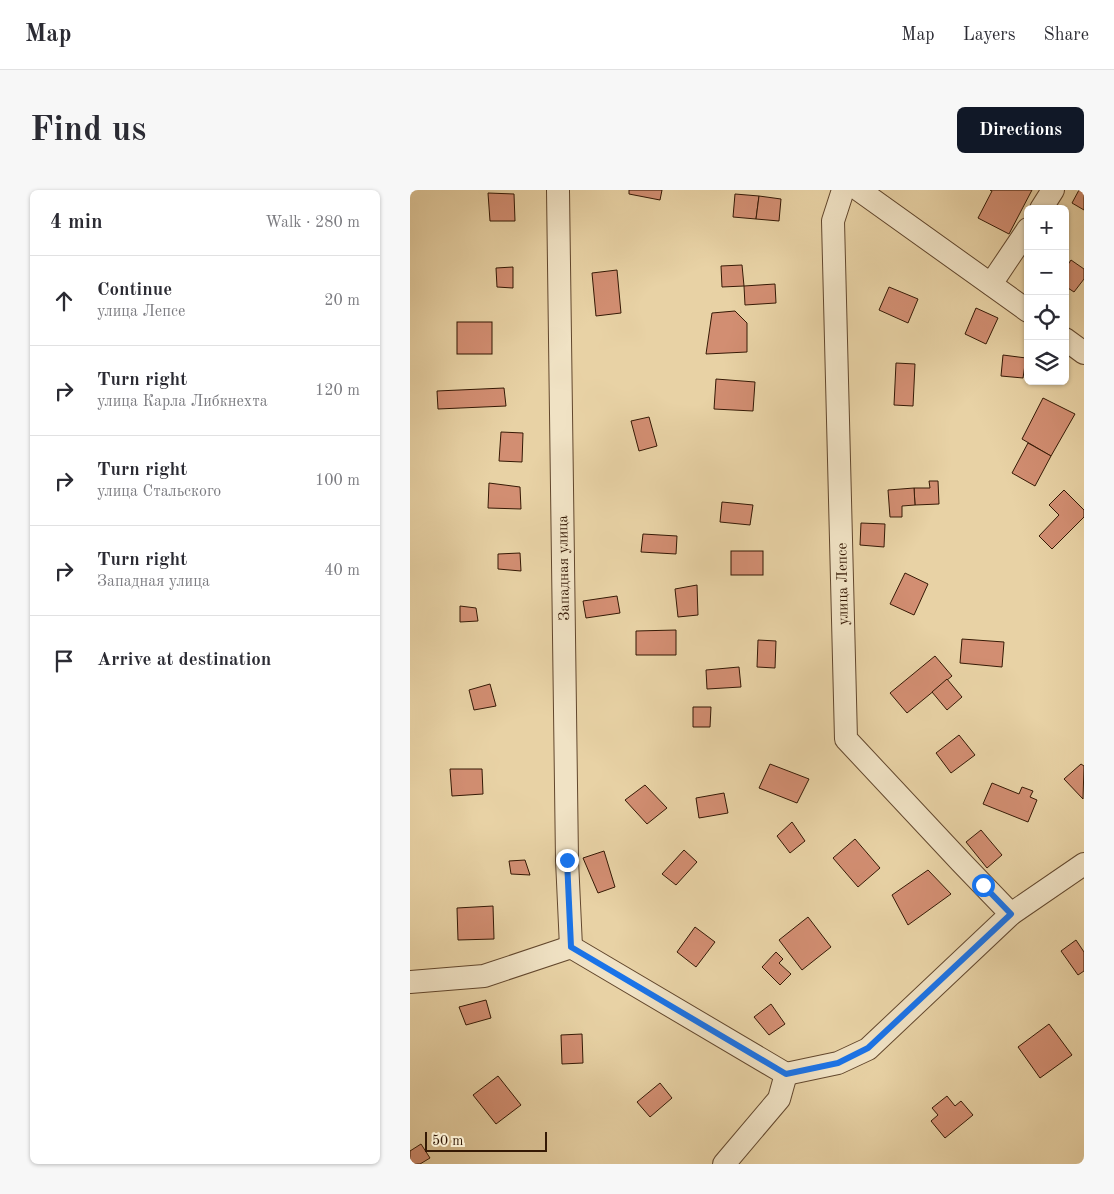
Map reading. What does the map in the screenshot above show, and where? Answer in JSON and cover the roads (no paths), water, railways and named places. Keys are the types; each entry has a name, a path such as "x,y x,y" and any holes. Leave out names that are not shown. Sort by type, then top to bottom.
{"street":[{"name":"Западная улица","path":"558,190 567,860 571,947"},
{"name":"улица Лепсе","path":"843,190 833,221 846,739 1011,914"},
{"path":"859,190 1024,308"},
{"path":"1044,205 1053,190"},
{"path":"992,284 1024,235"},
{"path":"1066,340 1084,353"},
{"path":"410,982 484,976 571,947 786,1074 838,1063 868,1048 1011,914 1084,864"},
{"path":"724,1164 779,1099 786,1074"}]}
